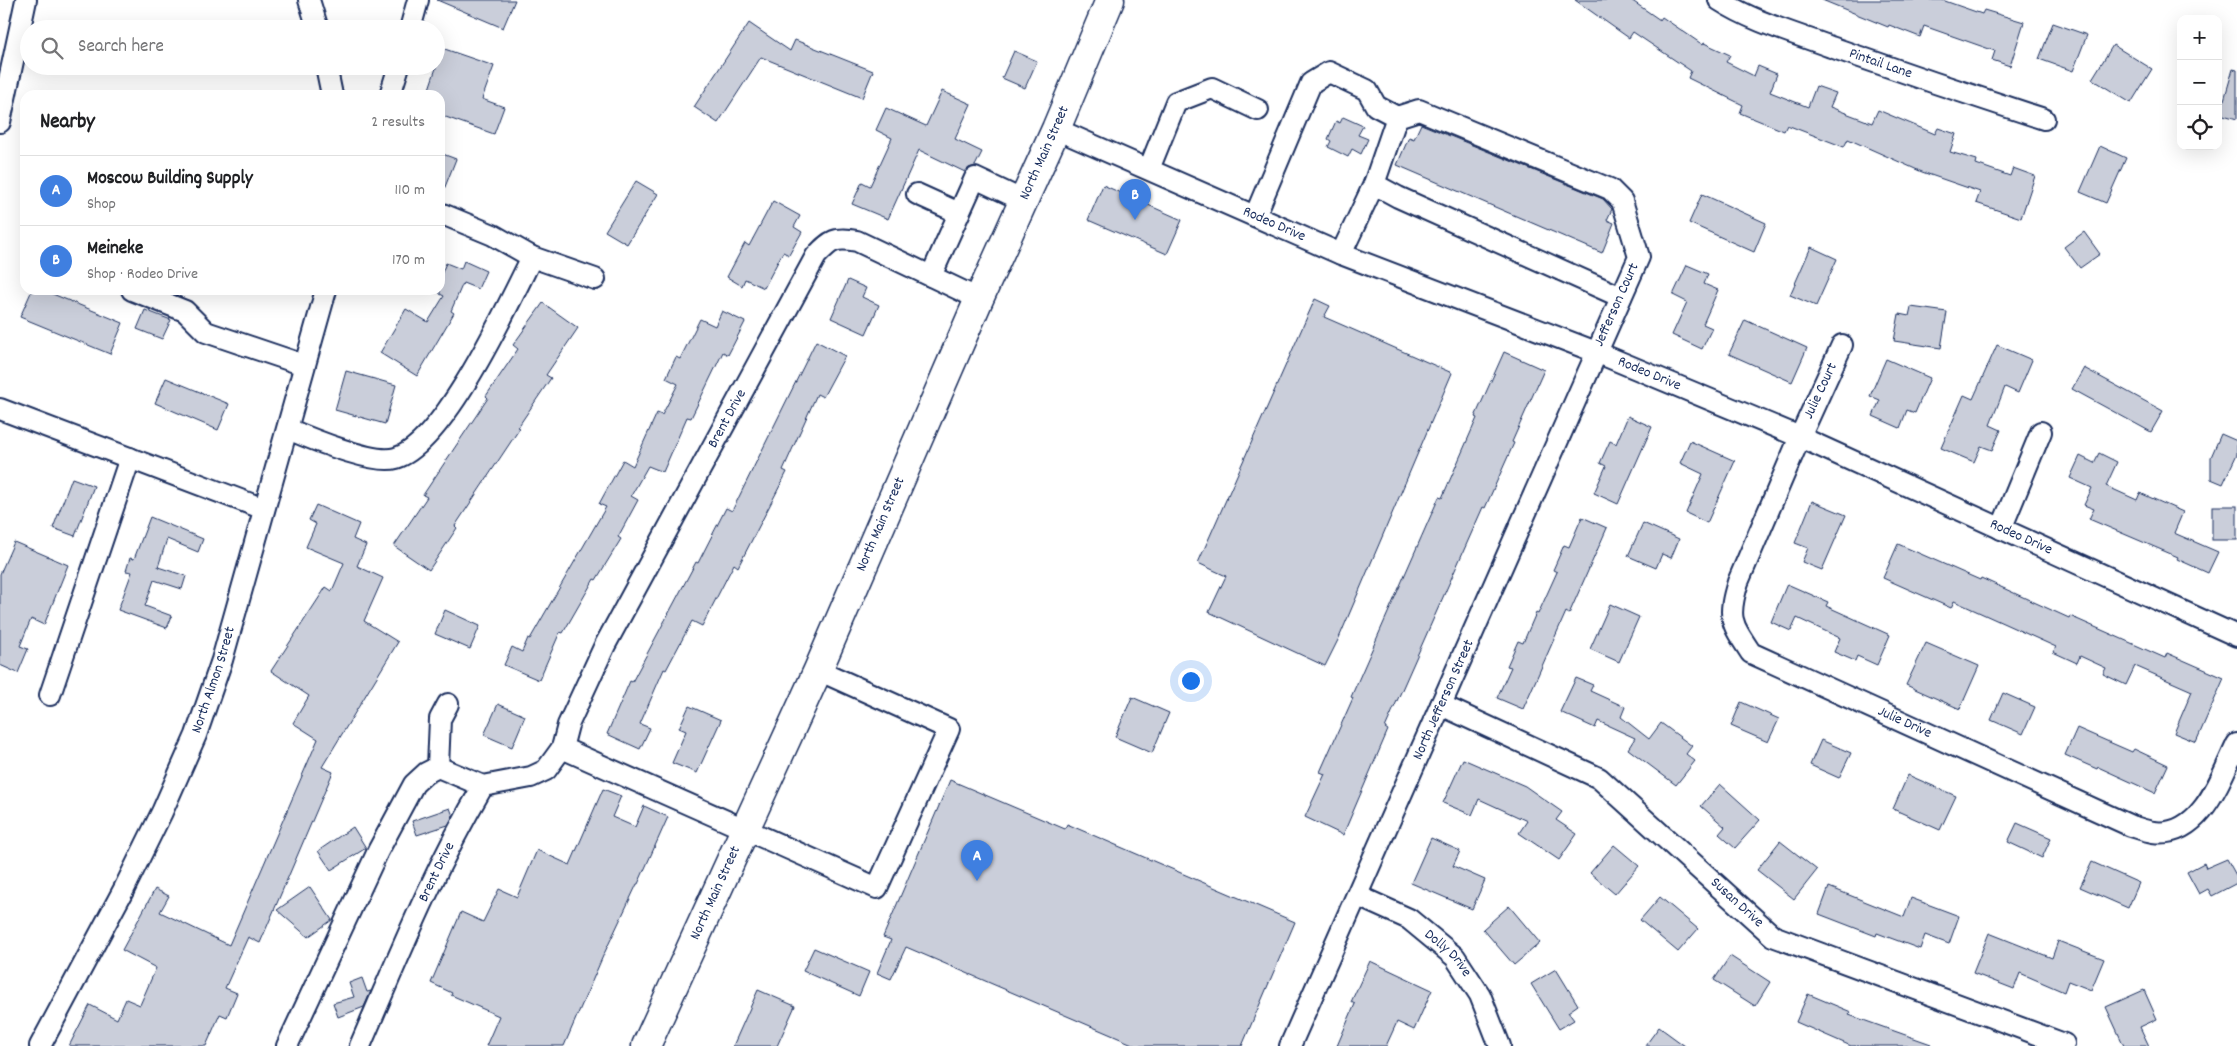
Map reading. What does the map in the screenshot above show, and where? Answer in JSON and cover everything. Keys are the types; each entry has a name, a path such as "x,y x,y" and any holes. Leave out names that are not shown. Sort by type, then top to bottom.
{"highway":[{"name":"North Main Street","path":"646,1046 818,670 979,299 1056,129 1110,0"}],"street":[{"path":"22,20 26,0"},
{"path":"309,0 315,20"},
{"path":"412,20 418,0"},
{"name":"Pintail Lane","path":"1719,0 1731,8 1783,30 1916,77 2044,119"},
{"path":"0,122 20,28"},
{"path":"1255,216 1311,83 1329,72 1368,90 1376,106 1397,117 1374,184 1341,254"},
{"path":"328,75 331,90"},
{"path":"392,90 396,75"},
{"path":"1149,168 1176,102 1212,88 1258,110"},
{"name":"Jefferson Court","path":"1397,117 1419,110 1610,189 1622,201 1639,257 1596,352"},
{"name":"Rodeo Drive","path":"1056,129 1149,168 1341,254 1596,352 1800,437 2237,636"},
{"path":"931,276 975,178 1024,201"},
{"path":"1374,184 1398,197 1621,297"},
{"path":"917,194 959,213"},
{"path":"445,216 493,235 532,257 595,279"},
{"name":"Brent Drive","path":"360,1046 415,920 460,825 483,786 531,777 546,770 562,748 568,726 605,645 816,256 827,243 840,238 857,241 979,299"},
{"path":"288,429 324,445 372,457 395,459 414,450 445,413 488,347 532,257"},
{"path":"145,295 185,311 206,332 304,365"},
{"name":"North Almon Street","path":"40,1046 124,889 162,812 196,735 222,660 325,295"},
{"name":"Julie Court","path":"1800,437 1842,345"},
{"name":"North Jefferson Street","path":"1290,1046 1358,896 1596,352"},
{"path":"0,409 264,509"},
{"path":"2001,529 2041,432"},
{"name":"Julie Drive","path":"1800,437 1738,582 1731,607 1735,630 1751,654 2130,826 2155,832 2181,828 2198,815 2211,799 2237,744"},
{"path":"50,695 130,458"},
{"path":"562,748 877,888 949,729 818,670"},
{"path":"438,767 440,719 448,704"},
{"name":"Susan Drive","path":"1442,705 1599,778 1773,936 2064,1044"},
{"path":"287,1046 378,851 414,784 426,773 438,767 483,786"},
{"name":"Dolly Drive","path":"1358,896 1409,919 1455,957 1480,995 1500,1046"}],"building":[{"path":"437,0 515,0 503,28"},
{"path":"1575,0 1631,0 1660,20 1662,17 1703,45 1704,43 1730,55 1726,62 1754,76 1758,66 1777,74 1770,92 1808,107 1816,86 1836,93 1830,107 1872,123 1878,110 1935,134 1938,128 1956,134 1950,152 1977,160 1976,164 2010,176 2013,168 2035,176 2021,218 1976,203 1980,192 1922,172 1848,139 1844,147 1787,125 1784,131 1740,113 1743,105 1688,78 1691,71 1633,32 1629,38"},
{"path":"1822,0 1942,0 1982,14 1984,10 2024,22 2010,66 1992,60 1995,51 1924,26 1920,37 1889,25 1888,27"},
{"path":"749,23 790,51 795,40 873,71 862,98 761,57 718,123 694,107"},
{"path":"2053,23 2087,35 2073,71 2039,59"},
{"path":"2113,45 2152,69 2131,103 2092,79"},
{"path":"445,49 494,66 482,99 504,107 494,134 445,117 445,90 429,90 434,75 445,75"},
{"path":"1014,51 1037,61 1025,88 1002,78"},
{"path":"2233,69 2237,70 2237,119 2222,115 2222,107"},
{"path":"942,91 971,104 955,139 982,152 975,166 965,172 919,150 888,219 852,204 862,182 870,186 892,138 876,130 886,108 926,126"},
{"path":"1343,117 1363,126 1358,135 1368,139 1361,154 1352,149 1348,157 1328,147 1331,141 1328,139 1336,121 1340,123"},
{"path":"1421,124 1603,199 1612,209 1607,220 1614,223 1602,253 1397,165 1409,137 1414,139"},
{"path":"2100,146 2126,158 2106,203 2080,192"},
{"path":"445,155 456,159 445,187"},
{"path":"636,181 658,194 627,244 605,231"},
{"path":"1103,185 1182,220 1167,254 1088,220"},
{"path":"1702,194 1766,223 1754,252 1689,223"},
{"path":"773,201 800,216 794,227 802,232 789,255 783,252 764,288 745,279 742,286 727,277 745,243 749,246"},
{"path":"2084,232 2100,254 2080,268 2064,247"},
{"path":"1811,247 1837,259 1816,306 1790,295"},
{"path":"464,261 486,271 478,289 463,283 451,311 454,313 417,376 380,353 406,309 428,322 444,296 442,295 445,295 446,263 461,269"},
{"path":"1687,265 1708,274 1704,284 1718,290 1703,324 1712,328 1702,349 1672,335 1687,302 1673,295"},
{"path":"848,280 866,288 862,297 879,305 866,334 831,318"},
{"path":"30,295 55,295 123,323 110,354 20,317"},
{"path":"1315,299 1330,306 1324,317 1452,373 1339,638 1325,666 1209,612 1226,576 1198,563"},
{"path":"543,303 578,328 546,375 551,378 455,526 457,528 429,570 394,546 427,497 423,495 488,398 486,396 518,349 513,345"},
{"path":"1911,307 1947,312 1941,348 1894,341 1899,314 1909,316"},
{"path":"145,310 171,320 162,339 137,329"},
{"path":"722,311 745,322 728,355 723,352 691,418 687,417 663,472 648,466 631,496 638,500 618,537 621,539 596,580 594,579 563,633 560,632 539,680 504,665 512,647 522,652 528,638 530,639 606,507 599,504 623,460 633,466 657,413 662,415 678,384 666,378 676,357 680,359 700,319 715,326"},
{"path":"1745,320 1807,348 1792,382 1729,354"},
{"path":"816,341 845,356 823,397 817,394 783,470 787,472 738,567 734,564 702,626 692,621 666,670 664,669 640,724 650,728 640,749 607,734 630,681 632,682 696,562 698,563 726,508 732,511"},
{"path":"1997,345 2032,360 2018,393 2005,387 1990,425 2001,430 1992,450 1981,446 1974,462 1941,448 1964,395 1973,399"},
{"path":"1504,352 1544,370 1512,442 1514,443 1485,508 1483,507 1385,728 1388,730 1343,835 1305,817 1325,774 1320,772 1439,497 1442,498"},
{"path":"1886,359 1930,378 1915,413 1907,410 1900,428 1873,416 1880,400 1870,396"},
{"path":"2084,368 2163,411 2151,432 2072,389"},
{"path":"346,371 396,385 385,424 335,410"},
{"path":"166,378 229,404 218,430 155,403"},
{"path":"1628,416 1652,427 1618,504 1594,493 1606,466 1600,463 1610,441 1616,444"},
{"path":"2221,434 2237,441 2237,454 2223,484 2211,479 2211,457"},
{"path":"1690,441 1735,461 1707,523 1686,513 1703,474 1680,463"},
{"path":"2099,453 2117,462 2106,486 2137,500 2140,493 2183,512 2174,533 2218,552 2208,573 2177,559 2178,557 2089,519 2094,509 2084,505 2092,488 2070,478 2080,456 2094,463"},
{"path":"72,478 94,486 75,536 53,528"},
{"path":"1812,501 1846,515 1822,570 1802,562 1808,548 1795,543"},
{"path":"316,505 359,524 353,539 366,545 357,566 383,578 364,621 398,642 322,767 333,772 260,943 248,937 225,988 237,993 227,1017 220,1014 206,1046 69,1046 90,1005 117,1019 126,999 140,1005 156,968 122,950 155,889 169,896 160,912 229,945 318,739 293,723 309,696 271,671 326,587 332,591 344,563 306,547 316,524 309,520"},
{"path":"2212,506 2237,506 2237,540 2212,540"},
{"path":"150,517 203,539 198,552 167,539 158,567 186,576 182,589 154,580 145,606 172,616 167,628 118,610 132,572 126,571 130,558 134,559"},
{"path":"1582,517 1607,528 1569,614 1566,612 1523,709 1497,698 1511,667 1507,666 1518,641 1523,643 1536,613 1538,614 1557,572 1553,570 1564,545 1569,547"},
{"path":"1643,523 1679,539 1671,558 1662,554 1656,568 1628,556"},
{"path":"14,542 68,565 44,625 31,619 20,646 28,649 18,673 0,665 0,574"},
{"path":"1898,544 2165,658 2167,653 2224,678 2196,742 2174,733 2192,691 2135,666 2126,685 2103,674 2106,668 2080,656 2077,663 2053,652 2056,647 1954,601 1951,608 1883,578"},
{"path":"1787,584 1828,602 1826,606 1890,635 1877,665 1857,656 1855,661 1834,652 1840,638 1797,618 1791,631 1771,622"},
{"path":"1610,604 1639,617 1619,662 1590,649"},
{"path":"445,610 480,626 470,649 435,634"},
{"path":"1926,643 1979,666 1960,709 1906,685"},
{"path":"1576,678 1593,685 1590,691 1625,707 1621,717 1649,739 1661,723 1692,746 1686,754 1695,761 1676,785 1628,749 1635,738 1598,721 1595,728 1560,712"},
{"path":"2003,693 2035,707 2023,734 1991,720"},
{"path":"1132,697 1169,713 1152,753 1115,737"},
{"path":"1741,702 1779,719 1768,742 1731,726"},
{"path":"498,704 525,716 512,747 484,735"},
{"path":"689,706 721,720 697,773 672,763 686,731 679,728"},
{"path":"2077,728 2132,752 2134,749 2168,765 2155,793 2098,767 2097,769 2065,755"},
{"path":"1821,740 1851,753 1839,778 1810,765"},
{"path":"1463,759 1525,786 1562,812 1556,820 1577,834 1559,860 1519,833 1527,821 1479,799 1472,815 1443,803"},
{"path":"1908,775 1956,796 1940,830 1893,809"},
{"path":"950,780 1065,829 1067,824 1295,922 1242,1046 1137,1046 906,947 891,979 877,973 891,940 883,937"},
{"path":"1720,784 1760,820 1735,848 1719,834 1725,827 1701,806"},
{"path":"603,789 621,796 612,817 635,827 644,806 668,817 638,884 603,956 564,1046 486,1046 499,1016 451,995 452,993 431,983 461,912 483,922 499,889 517,897 537,850 570,865"},
{"path":"450,808 453,816 448,825 417,835 412,821"},
{"path":"2017,823 2051,838 2042,858 2008,842"},
{"path":"353,827 366,848 331,870 318,851"},
{"path":"1431,838 1460,851 1453,866 1485,880 1472,909 1411,883"},
{"path":"1780,841 1817,870 1794,899 1757,870"},
{"path":"1614,845 1639,866 1615,894 1590,873"},
{"path":"2227,859 2237,877 2237,883 2212,896 2208,889 2199,894 2187,872 2204,863 2206,868"},
{"path":"2092,862 2139,883 2128,908 2080,887"},
{"path":"310,887 332,920 308,937 277,910"},
{"path":"1829,887 1904,917 1911,898 1959,916 1949,944 1925,935 1920,949 1877,933 1876,936 1819,914"},
{"path":"1660,897 1698,929 1678,952 1640,920"},
{"path":"1509,906 1540,943 1514,965 1483,929"},
{"path":"1989,933 2052,958 2058,941 2104,959 2091,990 2068,981 2064,992 2020,973 2014,989 1973,973"},
{"path":"814,948 869,972 859,996 803,971"},
{"path":"1730,956 1770,982 1755,1006 1714,980"},
{"path":"1370,961 1432,990 1414,1030 1397,1022 1386,1046 1337,1046 1355,1004 1351,1002"},
{"path":"1556,969 1578,1005 1568,1012 1574,1020 1559,1029 1531,984"},
{"path":"362,978 367,992 371,991 364,1007 338,1017 333,1003 354,997 349,983"},
{"path":"758,990 795,1006 777,1046 733,1046"},
{"path":"2144,990 2157,1019 2140,1027 2149,1046 2124,1046 2106,1007"},
{"path":"1808,994 1851,1012 1849,1015 1931,1044 1930,1046 1851,1046 1796,1022"},
{"path":"1659,1027 1685,1046 1645,1046"}],"place":[{"name":"Meineke","path":"1135,220"},
{"name":"Moscow Building Supply","path":"977,881"}]}
